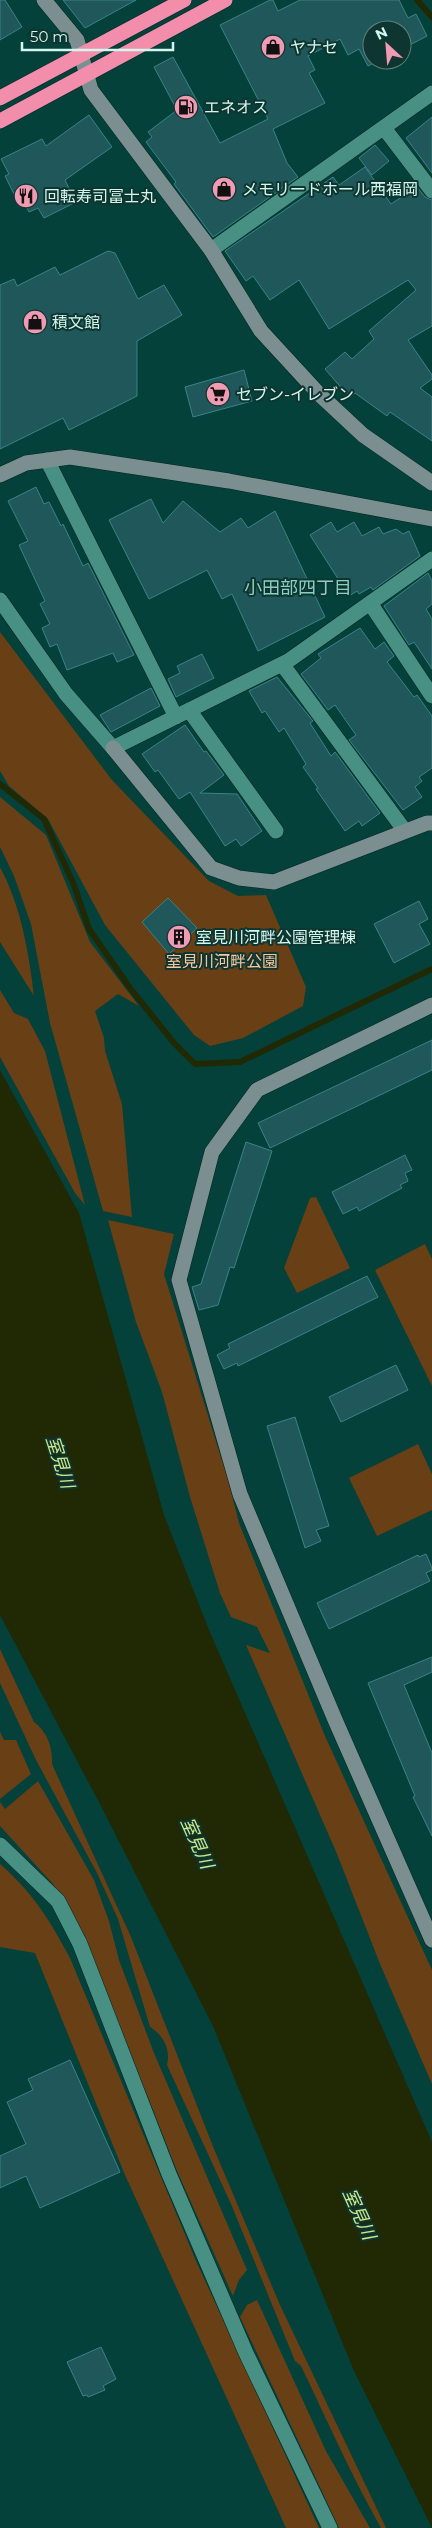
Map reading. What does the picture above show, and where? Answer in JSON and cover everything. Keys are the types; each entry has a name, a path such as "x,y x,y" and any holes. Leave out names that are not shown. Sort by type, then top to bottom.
{"highway":[{"path":"0,98 184,0"},
{"path":"0,121 86,73 225,0"}],"street":[{"path":"44,0 77,40 91,90 210,250 261,331 318,394 363,435 432,482"},
{"path":"210,250 432,93"},
{"path":"384,128 432,190"},
{"path":"0,475 26,463 70,457 229,482 432,519"},
{"path":"47,460 183,713 276,831"},
{"path":"113,748 282,664 432,559"},
{"path":"0,600 66,694 113,748 211,868 239,878 274,882 427,822 432,823"},
{"path":"370,603 432,696"},
{"path":"282,664 405,831"},
{"path":"432,1005 257,1090 212,1152 179,1280 240,1494 336,1722 432,1940"},
{"path":"0,1845 58,1901 80,1944 169,2174 246,2353 330,2528"}],"green space":[{"name":"室見川河畔公園","path":"0,632 112,780 209,881 238,896 266,895 306,987 303,1006 243,1038 210,1046 194,1035 105,925 48,819 9,786 0,771"},
{"path":"0,797 46,835 90,942 139,1006 118,994 95,1011 104,1038 105,1051 122,1104 132,1217 103,1211 50,1023 31,924 14,876 0,847"},
{"path":"0,867 19,914 30,963 34,996 0,942"},
{"path":"0,990 14,1013 28,1019 45,1051 85,1205 75,1193 0,1057"},
{"path":"316,1197 350,1268 297,1293 284,1268 310,1198"},
{"path":"108,1220 174,1234 164,1274 228,1480 239,1523 325,1736 432,1970 432,2084 380,1964 337,1854 246,1645 270,1653 257,1627 231,1617 220,1593 190,1497 162,1392 136,1322"},
{"path":"425,1244 432,1259 432,1386 375,1270"},
{"path":"418,1444 432,1474 432,1510 377,1536 349,1478"},
{"path":"0,1649 34,1722 46,1735 52,1764 131,1937 214,2149 280,2305 386,2528 381,2528 370,2508 301,2366 295,2361 231,2204 167,2065 168,2053 165,2043 159,2034 150,2027 118,1919 97,1873 36,1760 0,1683"},
{"path":"0,1732 4,1740 16,1740 31,1774 0,1799"},
{"path":"38,1781 94,1880 109,1921 119,1960 154,2053 247,2270 239,2280 233,2296 177,2171 86,1940 53,1884 0,1826 0,1802 5,1809"},
{"path":"0,1864 32,1897 55,1931 70,1958 196,2261 319,2528 286,2528 125,2175 35,1953 0,1947"},
{"path":"257,2300 326,2451 370,2528 339,2528 240,2317 247,2305"}],"water":[{"name":"室見川","path":"0,1070 79,1213 164,1515 209,1630 432,2142 432,2528 354,2371 213,2026 102,1808 0,1615"}],"building":[{"path":"0,0 5,0 22,27 0,40"},
{"path":"63,0 136,0 85,28"},
{"path":"270,0 273,0 278,11 300,0 399,0 408,18 416,14 427,36 412,44 412,20 362,20 362,55 359,49 348,55 340,39 308,56 315,70 309,73 325,103 273,129 287,163 298,177 213,237 146,142 152,137 148,132 177,110 154,67 173,57 220,143 268,119 220,25"},
{"path":"89,115 112,147 65,180 76,202 44,218 38,208 29,212 19,192 14,194 5,176 9,174 1,159 42,139 46,146"},
{"path":"432,117 432,173 406,138"},
{"path":"375,145 389,161 372,175 359,158"},
{"path":"365,167 391,204 417,187 425,197 432,200 432,326 408,340 432,375 432,379 420,388 432,397 432,441 390,412 387,416 355,393 350,398 325,369 345,352 352,359 374,339 369,331 416,290 408,280 329,329 299,280 270,300 253,276 246,281 225,251 333,177 339,185"},
{"path":"108,251 115,253 138,299 164,285 182,315 137,341 137,396 69,430 63,418 0,449 0,285 14,279 17,286 55,267 60,275"},
{"name":"セブン-イレブン","path":"244,370 252,401 193,417 185,387"},
{"path":"36,487 44,504 49,502 61,526 63,524 83,566 88,563 134,655 117,662 113,653 67,670 57,644 50,647 42,628 50,624 40,604 45,601 19,545 28,541 8,501"},
{"path":"151,499 163,523 183,501 220,532 241,518 248,528 275,511 325,617 258,651 232,594 222,599 207,570 149,599 109,520"},
{"path":"331,522 337,532 354,522 362,536 379,527 383,534 396,529 403,534 409,531 420,556 373,590 371,587 359,594 357,591 349,596 310,535"},
{"path":"428,573 432,581 432,604 426,609 432,619 432,669 414,642 409,645 384,606"},
{"path":"360,628 375,649 384,642 394,656 387,662 414,697 417,695 432,716 432,768 419,777 422,781 415,787 422,797 403,810 349,740 356,735 335,705 328,710 301,674 321,658 318,654"},
{"path":"202,654 214,678 176,697 168,679 180,673 177,666"},
{"path":"277,677 313,721 310,723 331,756 335,752 380,813 362,826 359,821 345,831 316,789 318,788 303,767 306,764 284,728 279,732 265,711 262,713 249,691"},
{"path":"151,688 160,706 111,732 100,715"},
{"path":"185,725 204,752 206,751 224,775 200,793 237,794 262,831 241,846 236,839 225,846 190,792 179,799 158,770 155,772 142,754"},
{"path":"168,898 197,928 169,954 142,922"},
{"path":"419,901 428,919 419,924 430,944 394,963 374,924"},
{"path":"432,1040 432,1070 270,1148 258,1123"},
{"path":"246,1142 272,1151 234,1268 230,1267 218,1305 199,1310 192,1287 201,1284"},
{"path":"405,1155 412,1170 405,1173 408,1181 400,1185 402,1188 359,1211 357,1207 343,1214 332,1192"},
{"path":"367,1276 378,1297 238,1366 237,1363 224,1369 217,1355 230,1348 228,1344"},
{"path":"396,1365 408,1390 341,1422 329,1397"},
{"path":"295,1417 329,1526 316,1530 321,1541 305,1548 267,1426"},
{"path":"426,1554 432,1568 432,1570 426,1573 430,1581 329,1629 317,1603 418,1555 419,1557"},
{"path":"432,1657 432,1672 404,1685 432,1753 432,1836 413,1797 415,1796 368,1683"},
{"path":"70,2060 120,2172 40,2208 26,2176 0,2188 0,2156 26,2144 7,2102 33,2090 28,2079"},
{"path":"101,2347 116,2379 103,2386 105,2390 88,2397 87,2395 83,2396 67,2362"}],"waterway":[{"path":"417,0 432,17"},
{"path":"0,784 44,819 74,885 89,929 130,988 174,1043 195,1064 240,1062 432,969"}],"place":[{"name":"ヤナセ","path":"273,47"},
{"name":"エネオス","path":"186,107"},
{"name":"メモリードホール西福岡","path":"224,189"},
{"name":"回転寿司冨士丸","path":"26,196"},
{"name":"積文館","path":"35,322"},
{"name":"セブン-イレブン","path":"218,394"},
{"name":"室見川河畔公園管理棟","path":"179,937"}],"district":[{"name":"小田部四丁目","path":"298,588"}]}
